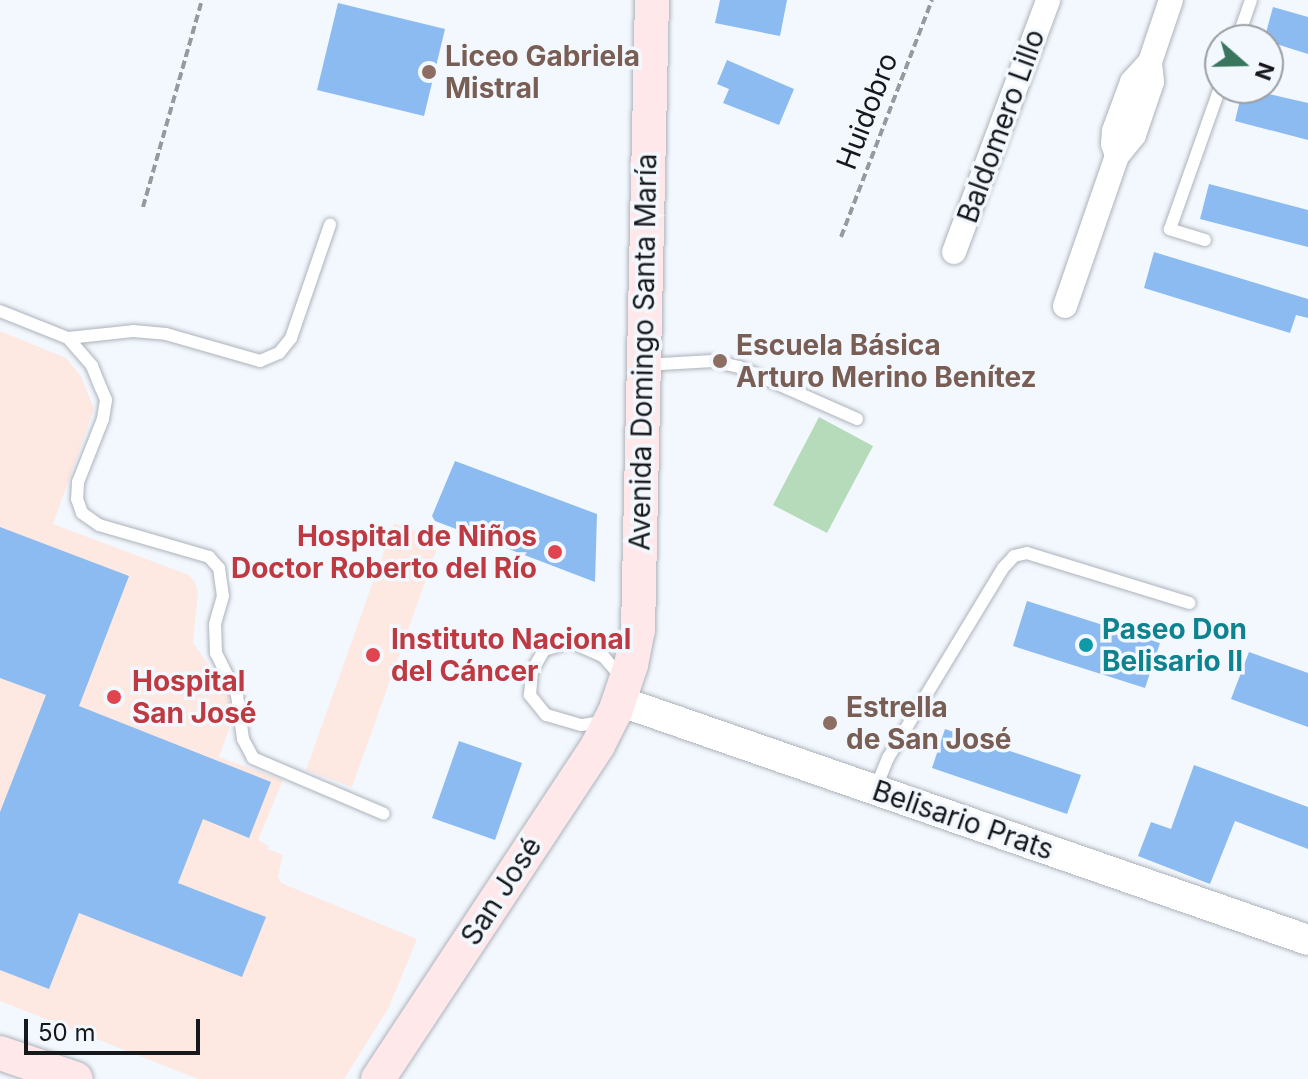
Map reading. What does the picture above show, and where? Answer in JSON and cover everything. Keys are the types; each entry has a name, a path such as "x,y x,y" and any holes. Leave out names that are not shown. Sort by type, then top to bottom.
{"main road":[{"name":"Avenida Domingo Santa María","path":"618,701 638,630 641,366 652,0"},
{"name":"San José","path":"378,1079 618,701"},
{"path":"0,1053 76,1079"}],"street":[{"name":"Baldomero Lillo","path":"954,252 1048,0"},
{"path":"1065,306 1117,156 1134,135 1150,88 1150,62 1171,0"},
{"name":"Belisario Prats","path":"618,701 1308,940"}],"lane":[{"path":"1243,24 1251,0"},
{"path":"1205,240 1170,229 1214,104"},
{"path":"68,338 133,331 166,334 260,361 279,353 291,338 330,225"},
{"path":"0,311 68,338 92,366 106,400 95,442 78,482 77,499 82,513 93,523 112,530 209,557 219,568 223,596 215,624 216,653 241,706 246,749 262,763 384,814"},
{"path":"641,366 713,361 739,367 857,419"},
{"path":"875,790 888,758 1003,568 1014,556 1027,553 1190,603"},
{"path":"571,642 603,656 618,701 581,725 546,715 530,695 532,671 544,650 571,642"}],"path":[{"path":"143,207 202,0"},
{"name":"Huidobro","path":"841,237 932,0"}],"shaded area":[{"name":"Hospital San José","path":"0,331 66,358 81,376 94,409 53,524 189,575 195,583 198,592 193,643 226,689 231,705 232,721 219,757 283,780 258,840 269,846 268,849 283,855 278,876 281,883 417,939 389,1007 344,1079 198,1079 0,1001"},
{"name":"Instituto Nacional del Cáncer","path":"394,523 440,540 352,787 306,770"}],"green space":[{"path":"819,417 873,446 827,533 773,505"}],"building":[{"path":"720,0 787,0 780,36 715,23"},
{"path":"338,3 445,29 424,116 317,90"},
{"path":"1273,7 1308,17 1308,54 1284,46 1284,24 1268,24"},
{"path":"727,60 794,89 779,125 723,103 729,89 717,84"},
{"path":"1284,97 1308,103 1308,140 1235,121 1239,104 1284,104"},
{"path":"1209,184 1308,210 1308,247 1200,219"},
{"path":"1154,252 1308,299 1308,318 1296,315 1290,333 1144,288"},
{"name":"Hospital de Niños Doctor Roberto del Río","path":"455,461 597,514 595,582 435,521 432,516"},
{"path":"0,527 129,576 79,706 271,782 249,838 203,819 178,883 266,917 242,977 79,913 49,989 0,970 0,812 46,695 0,678"},
{"name":"Paseo Don Belisario II","path":"1027,601 1160,643 1145,688 1013,646"},
{"path":"1249,652 1308,673 1308,727 1231,699"},
{"path":"945,729 1081,775 1067,814 932,768"},
{"path":"459,741 522,763 495,840 432,818"},
{"path":"1194,765 1308,807 1308,849 1235,821 1210,884 1138,856 1151,822 1171,829"}],"place":[{"name":"Liceo Gabriela Mistral","path":"429,72"},
{"name":"Escuela Básica Arturo Merino Benítez","path":"720,361"},
{"name":"Hospital de Niños Doctor Roberto del Río","path":"555,552"},
{"name":"Paseo Don Belisario II","path":"1086,645"},
{"name":"Instituto Nacional del Cáncer","path":"373,655"},
{"name":"Hospital San José","path":"114,697"},
{"name":"Estrella de San José","path":"830,723"}]}
